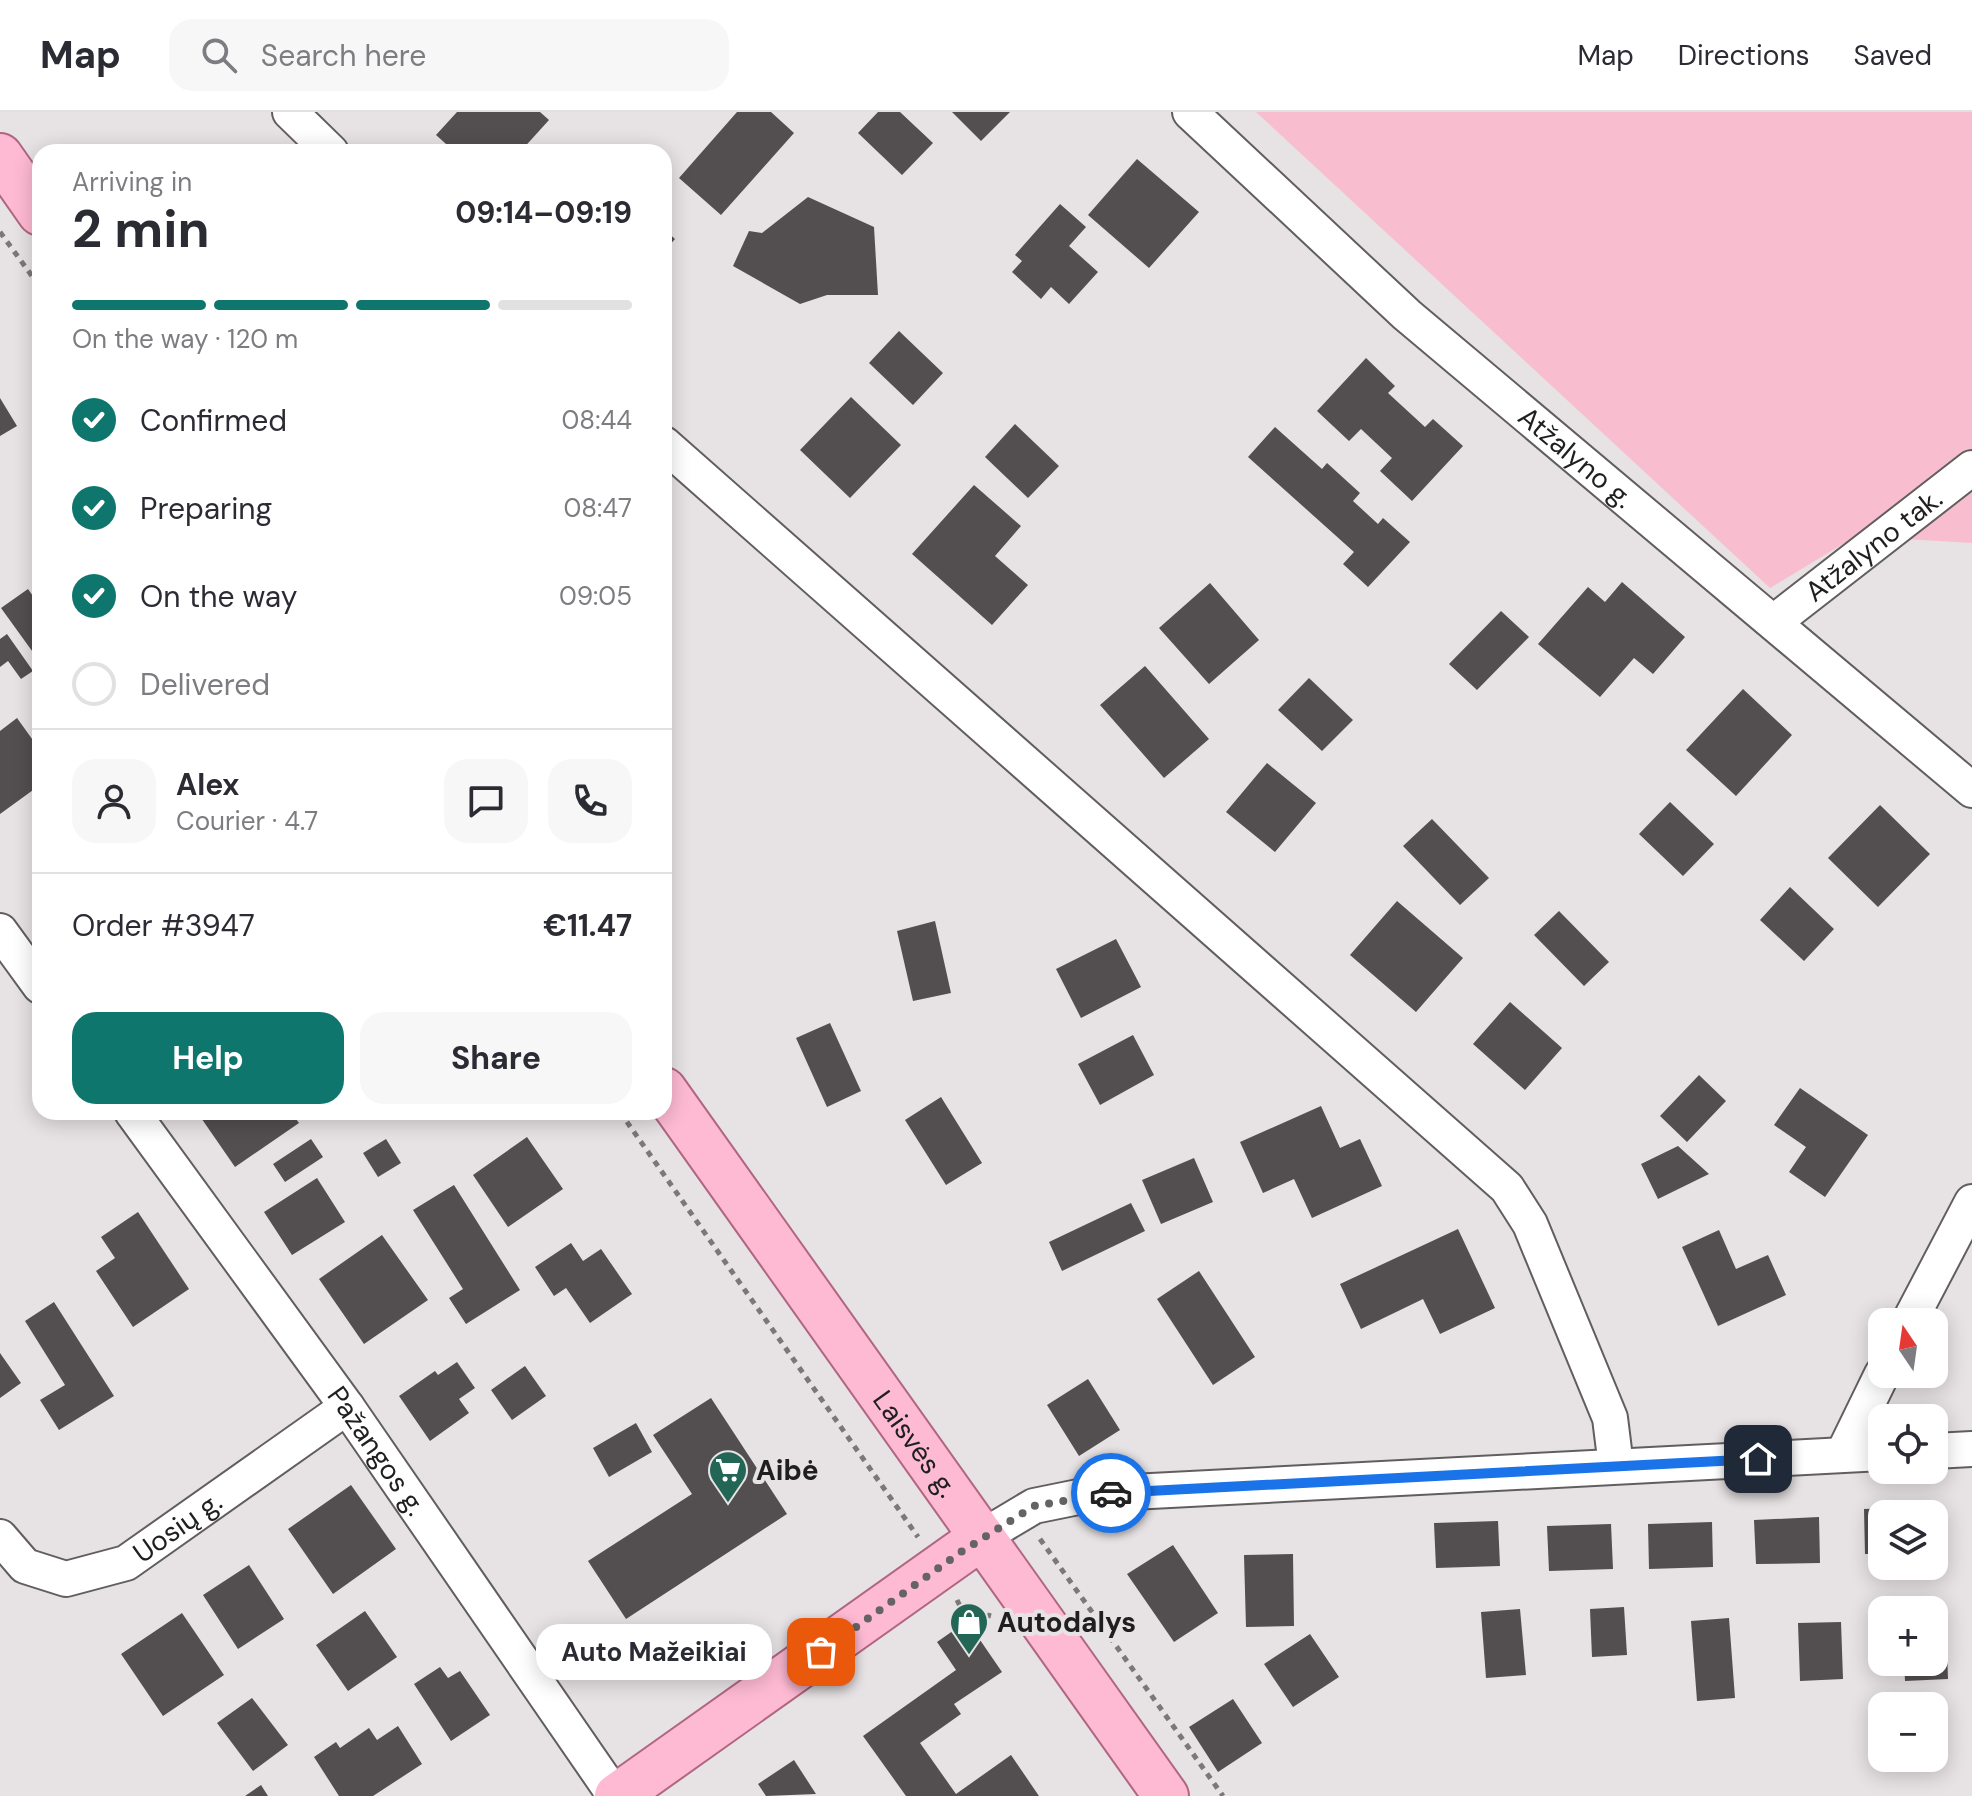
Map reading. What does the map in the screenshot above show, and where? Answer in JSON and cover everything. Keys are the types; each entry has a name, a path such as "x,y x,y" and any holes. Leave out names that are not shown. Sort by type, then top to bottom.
{"main road":[{"name":"Laisvės g.","path":"672,1101 1166,1796"},
{"path":"616,1796 982,1537"}],"street":[{"path":"290,112 323,144"},
{"name":"Atžalyno g.","path":"1190,112 1407,315 1972,790"},
{"path":"672,451 1507,1188 1530,1224 1610,1418 1616,1466"},
{"name":"Atžalyno tak.","path":"1774,622 1972,468"},
{"path":"0,931 32,975"},
{"name":"Pažangos g.","path":"138,1120 347,1407 616,1796"},
{"path":"1916,1308 1972,1202"},
{"path":"1843,1454 1875,1388"},
{"name":"Uosių g.","path":"0,1537 25,1566 66,1579 126,1563 347,1407"},
{"path":"1948,1450 1972,1449"},
{"path":"982,1537 1034,1506 1093,1494 1868,1453"}],"path":[{"path":"0,232 32,276"},
{"path":"626,1120 939,1566"},
{"path":"1022,1513 1223,1796"}],"shaded area":[{"path":"1256,112 1972,112 1972,543 1856,536 1770,588"}],"building":[{"path":"457,112 540,112 549,120 527,144 446,144 436,135"},
{"path":"737,112 771,112 794,133 721,215 679,178"},
{"path":"878,112 900,112 933,143 902,175 858,133"},
{"path":"952,112 1010,112 981,141"},
{"path":"1137,159 1199,212 1149,268 1088,215"},
{"path":"808,197 874,227 878,295 827,295 800,304 733,266 749,231 762,233"},
{"path":"1060,204 1086,227 1069,246 1098,272 1069,304 1051,287 1041,299 1012,272 1022,261 1015,255"},
{"path":"899,331 943,373 913,405 869,363"},
{"path":"1366,358 1395,386 1388,393 1425,427 1433,419 1463,446 1412,501 1380,471 1392,458 1361,429 1349,441 1317,411"},
{"path":"851,397 901,445 850,498 800,450"},
{"path":"0,398 17,426 0,436"},
{"path":"1015,424 1059,466 1028,498 985,457"},
{"path":"1275,427 1322,469 1327,463 1360,493 1353,501 1378,524 1383,518 1410,542 1368,587 1343,564 1354,552 1248,457"},
{"path":"974,485 1021,526 995,556 1028,585 992,625 912,554"},
{"path":"1622,582 1685,637 1653,674 1634,658 1600,697 1538,644 1588,587 1605,602"},
{"path":"1210,583 1259,640 1209,684 1159,628"},
{"path":"28,589 32,595 32,651 1,608"},
{"path":"1501,611 1529,637 1477,690 1449,664"},
{"path":"7,634 32,672 21,679 8,661 0,667 0,639"},
{"path":"1145,666 1209,739 1164,778 1100,705"},
{"path":"1309,678 1353,720 1322,751 1278,710"},
{"path":"1743,689 1792,735 1736,796 1686,750"},
{"path":"17,718 32,739 32,791 0,814 0,731"},
{"path":"1267,763 1316,803 1275,852 1226,812"},
{"path":"1670,802 1714,844 1683,876 1639,834"},
{"path":"1880,805 1930,854 1878,907 1828,858"},
{"path":"1432,819 1489,878 1460,905 1403,846"},
{"path":"1790,887 1834,929 1804,961 1760,920"},
{"path":"1397,901 1463,958 1416,1012 1350,955"},
{"path":"1559,911 1609,962 1584,986 1534,935"},
{"path":"935,921 951,993 913,1001 897,931"},
{"path":"1116,939 1141,987 1081,1018 1056,969"},
{"path":"1510,1002 1562,1048 1525,1090 1473,1044"},
{"path":"830,1023 861,1091 827,1107 796,1038"},
{"path":"1133,1035 1154,1075 1100,1105 1078,1064"},
{"path":"1699,1075 1726,1101 1687,1142 1660,1116"},
{"path":"1800,1088 1868,1135 1825,1197 1789,1172 1806,1147 1774,1125"},
{"path":"941,1097 982,1163 946,1185 905,1120"},
{"path":"1321,1106 1340,1148 1360,1139 1382,1186 1312,1218 1294,1179 1263,1193 1240,1142"},
{"path":"203,1120 297,1120 299,1123 235,1167"},
{"path":"527,1137 563,1189 508,1227 473,1175"},
{"path":"311,1139 323,1157 285,1182 273,1164"},
{"path":"386,1139 401,1163 378,1177 363,1153"},
{"path":"1678,1146 1709,1174 1658,1199 1641,1164"},
{"path":"1194,1158 1213,1202 1161,1224 1142,1180"},
{"path":"317,1178 345,1222 292,1255 264,1212"},
{"path":"454,1185 520,1290 466,1324 449,1298 463,1289 413,1210"},
{"path":"1131,1203 1145,1231 1062,1271 1049,1242"},
{"path":"138,1212 189,1289 133,1327 96,1271 115,1258 101,1237"},
{"path":"1458,1229 1495,1308 1440,1334 1423,1299 1361,1329 1340,1284"},
{"path":"1719,1230 1736,1269 1768,1255 1786,1295 1718,1326 1682,1247"},
{"path":"382,1235 428,1300 364,1344 319,1279"},
{"path":"571,1243 583,1261 601,1249 632,1294 590,1323 566,1288 554,1296 535,1267"},
{"path":"1199,1271 1255,1357 1213,1385 1157,1299"},
{"path":"54,1302 114,1396 59,1430 40,1400 65,1385 25,1321"},
{"path":"0,1353 21,1383 0,1398"},
{"path":"457,1362 475,1388 459,1399 469,1413 430,1441 399,1396 435,1371 438,1375"},
{"path":"525,1366 546,1396 512,1420 491,1390"},
{"path":"1088,1379 1120,1430 1079,1456 1047,1405"},
{"name":"Aibė","path":"711,1398 787,1514 626,1619 588,1561 692,1494 653,1435"},
{"path":"636,1423 652,1452 609,1477 593,1448"},
{"path":"351,1485 396,1549 333,1594 288,1529"},
{"path":"1864,1509 1868,1509 1868,1554 1865,1554"},
{"path":"1819,1517 1820,1563 1756,1564 1754,1520"},
{"path":"1498,1521 1500,1566 1436,1568 1434,1523"},
{"path":"1712,1522 1713,1567 1649,1569 1648,1524"},
{"path":"1611,1524 1613,1569 1549,1571 1547,1526"},
{"path":"1173,1545 1218,1613 1174,1642 1127,1574"},
{"path":"1293,1554 1294,1626 1246,1627 1244,1555"},
{"path":"249,1565 284,1619 238,1649 203,1595"},
{"path":"1624,1607 1627,1655 1592,1657 1590,1609"},
{"path":"1520,1609 1526,1675 1486,1678 1481,1612"},
{"path":"365,1611 397,1657 348,1691 316,1645"},
{"path":"182,1613 224,1675 163,1716 121,1654"},
{"path":"1729,1618 1735,1698 1697,1701 1691,1621"},
{"path":"967,1621 1002,1672 954,1704 961,1714 920,1743 956,1794 1011,1755 1039,1796 906,1796 863,1736 956,1670 937,1642"},
{"path":"1841,1622 1843,1679 1800,1681 1798,1623"},
{"path":"1310,1634 1339,1677 1293,1707 1264,1664"},
{"path":"440,1667 448,1678 460,1671 490,1715 451,1741 414,1684"},
{"path":"1905,1676 1948,1676 1948,1679 1905,1681"},
{"path":"252,1698 288,1745 253,1771 217,1723"},
{"path":"1233,1699 1262,1743 1218,1772 1189,1727"},
{"path":"398,1726 422,1764 373,1796 339,1796 314,1757 336,1742 340,1748 369,1728 377,1740"},
{"path":"794,1760 816,1794 766,1796 758,1784"},
{"path":"261,1785 268,1796 245,1796"}],"way so far":[{"path":"821,1652 982,1537 1034,1506 1111,1493"}],"place":[{"name":"Aibė","path":"728,1504"},
{"name":"Auto Mažeikiai","path":"821,1652"},
{"name":"Autodalys","path":"969,1656"}],"route":[{"path":"1111,1493 1758,1459"}]}
